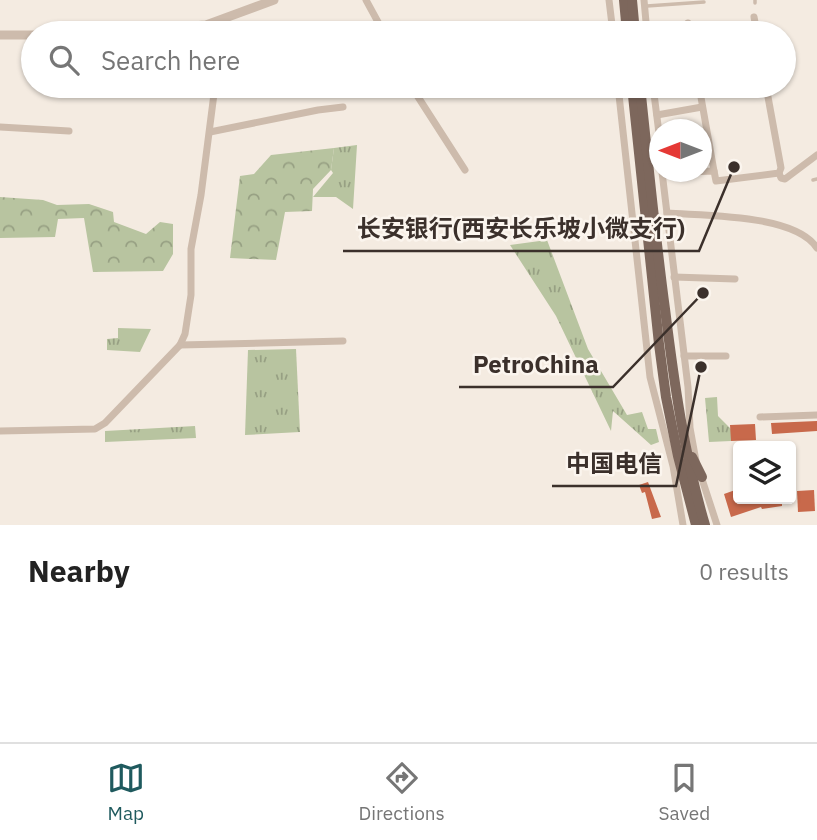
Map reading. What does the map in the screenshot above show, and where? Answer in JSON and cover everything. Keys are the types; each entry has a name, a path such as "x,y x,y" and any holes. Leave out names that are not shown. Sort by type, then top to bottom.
{"main road":[{"path":"624,0 626,21"},
{"path":"632,0 634,21"},
{"path":"633,98 664,384 678,456 696,525"},
{"path":"641,98 676,393 684,440 705,525"},
{"path":"684,440 702,477"}],"street":[{"path":"225,21 274,0"},
{"path":"366,0 377,21"},
{"path":"609,0 611,21"},
{"path":"644,3 646,21"},
{"path":"754,17 755,21"},
{"path":"0,35 21,35"},
{"path":"0,431 95,429 105,423 180,345 185,334 191,295 191,249 214,98"},
{"path":"419,98 465,170"},
{"path":"619,98 650,377 673,466 683,525"},
{"path":"655,98 657,119"},
{"path":"701,98 716,181 779,173"},
{"path":"768,98 781,178 785,179 817,155"},
{"path":"210,132 343,107"},
{"path":"657,115 702,107"},
{"path":"0,127 69,131"},
{"path":"663,182 688,387 690,428 696,460 718,525"},
{"path":"667,213 767,221 812,240 817,248"},
{"path":"674,277 735,279"},
{"path":"180,345 343,341"},
{"path":"684,356 726,356"},
{"path":"760,417 817,415"}],"lane":[{"path":"644,3 704,2"}],"green space":[{"path":"357,145 353,209 336,197 313,197 333,173 331,170 334,148"},
{"path":"334,148 331,170 313,189 312,211 285,212 276,260 230,258 240,176 254,174 271,155"},
{"path":"0,197 43,200 57,205 89,204 113,212 114,222 146,234 160,222 173,224 173,254 163,271 93,272 84,218 58,219 55,237 0,238"},
{"path":"547,240 588,349 627,415 642,412 648,429 656,429 659,442 651,445 613,411 611,431 556,316 510,245"},
{"path":"118,328 151,329 140,352 107,350 107,339 118,338"},
{"path":"296,349 300,432 245,435 248,350"},
{"path":"717,397 718,416 731,429 731,441 709,442 705,398"},
{"path":"195,426 196,438 105,442 105,431"}],"building":[{"path":"817,421 817,431 772,434 771,423"},
{"path":"755,424 756,440 731,441 730,425"},
{"path":"648,482 661,517 652,519 645,492 642,493 639,485"},
{"path":"814,490 815,511 798,512 797,491"},
{"path":"733,491 733,504 782,506 761,507 731,517 724,494"}],"place":[{"name":"长安银行(西安长乐坡小微支行)","path":"734,167"},
{"name":"PetroChina","path":"703,293"},
{"name":"中国电信","path":"701,367"}]}
